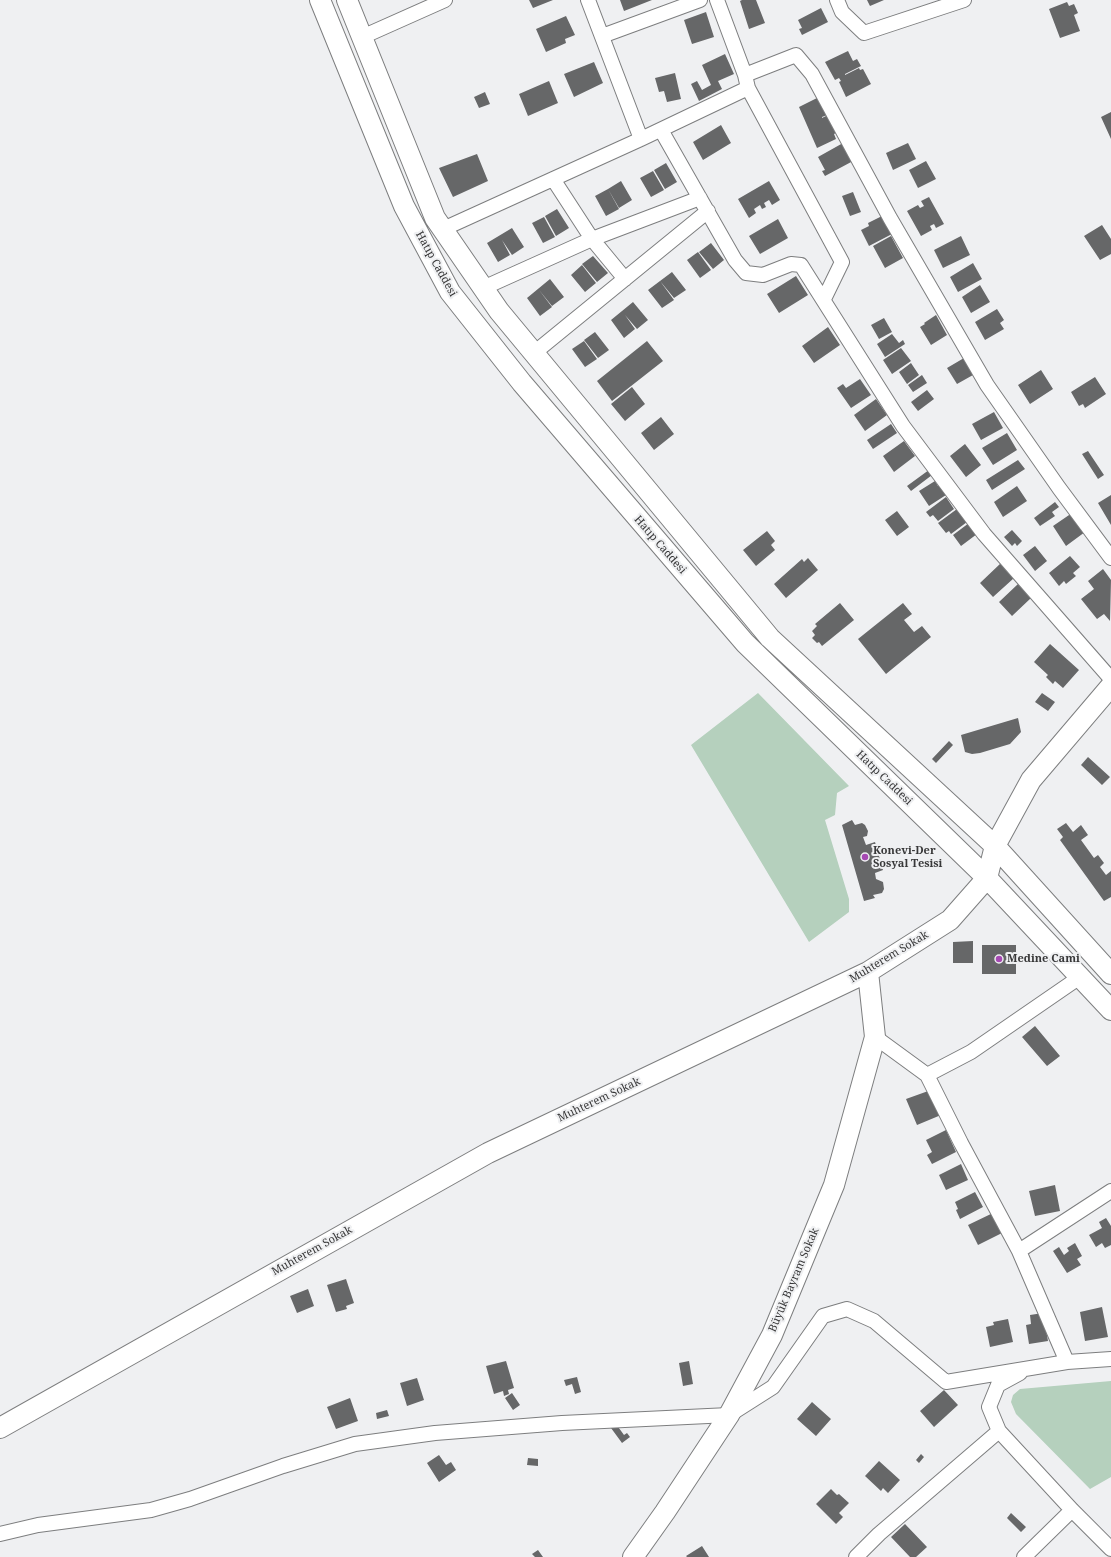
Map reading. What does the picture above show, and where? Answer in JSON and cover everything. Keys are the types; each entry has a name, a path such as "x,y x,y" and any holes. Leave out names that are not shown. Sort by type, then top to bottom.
{"main road":[{"name":"Hatıp Caddesi","path":"320,0 404,206 450,292 522,383 745,643 987,878 1111,1010"},
{"name":"Hatıp Caddesi","path":"347,0 435,218 499,311 770,638 995,846 1111,974"},
{"name":"Muhterem Sokak","path":"0,1428 488,1153 868,972 950,920 987,878 995,846 1031,780 1109,690"},
{"name":"Büyük Bayram Sokak","path":"633,1557 665,1512 729,1415 772,1335 834,1185 875,1037 868,972"}],"street":[{"path":"362,37 444,0"},
{"path":"588,0 641,139"},
{"path":"602,36 700,0"},
{"path":"718,0 746,82 842,262 824,299"},
{"path":"837,0 842,12 864,33 964,0"},
{"path":"443,229 661,130 796,55 812,74 890,218 987,385 1059,488 1111,558"},
{"path":"661,130 735,260 746,273 763,275 792,264 801,265 824,299 903,426 984,534 1109,690"},
{"path":"553,179 592,239 625,279"},
{"path":"483,288 592,239 700,198"},
{"path":"534,354 708,211"},
{"path":"927,1075 971,1052 1080,977"},
{"path":"875,1037 927,1075 1019,1251 1067,1362"},
{"path":"1019,1251 1111,1191"},
{"path":"0,1534 38,1525 151,1510 190,1499 283,1466 354,1444 435,1433 562,1423 729,1415 773,1387 823,1316 847,1309 874,1321 946,1382 1067,1362 1111,1359"},
{"path":"1027,1368 998,1385 989,1407 999,1431 1072,1510 1111,1549"},
{"path":"856,1557 879,1534 999,1431"},
{"path":"1024,1557 1072,1510"}],"green space":[{"path":"758,693 849,786 837,793 835,815 825,820 849,899 849,912 809,942 691,745"},
{"path":"1111,1381 1111,1477 1090,1489 1016,1414 1011,1402 1013,1395 1020,1389"}],"building":[{"path":"529,0 553,0 533,8"},
{"path":"620,0 652,0 624,11"},
{"path":"756,0 765,23 749,29 740,1"},
{"path":"867,0 884,0 870,6"},
{"path":"1067,2 1069,6 1074,4 1078,13 1074,15 1080,31 1060,38 1049,9"},
{"path":"821,8 828,22 802,35 799,29 802,28 798,20"},
{"path":"706,12 714,37 692,44 684,20"},
{"path":"566,16 575,35 565,39 566,43 546,52 536,29"},
{"path":"848,51 853,61 857,59 861,66 845,75 859,68 860,70 863,69 871,84 846,97 839,82 841,81 839,78 835,80 825,62"},
{"path":"725,54 734,74 718,81 722,89 699,101 691,84 697,81 702,90 711,85 702,65"},
{"path":"594,62 603,83 574,97 564,74"},
{"path":"675,73 681,99 667,102 664,91 659,92 655,78"},
{"path":"549,81 558,103 528,116 519,94"},
{"path":"485,92 490,104 479,108 474,97"},
{"path":"819,97 827,115 822,118 830,114 836,133 834,134 836,139 817,148 799,107"},
{"path":"1111,112 1111,139 1101,117"},
{"path":"721,125 731,143 703,160 693,142"},
{"path":"843,143 853,161 825,176 822,171 825,170 818,157"},
{"path":"908,143 916,159 893,170 886,153"},
{"path":"477,154 488,181 453,197 439,168"},
{"path":"926,161 936,179 918,188 909,170"},
{"path":"666,163 677,182 665,189 654,170"},
{"path":"653,171 664,190 651,197 640,178"},
{"path":"621,181 632,200 619,208 608,189"},
{"path":"769,181 780,200 772,205 769,200 764,203 766,207 762,209 760,205 754,209 756,213 749,218 738,199"},
{"path":"608,189 619,209 606,216 595,196"},
{"path":"853,192 861,212 850,216 842,196"},
{"path":"929,197 944,224 936,228 934,224 930,226 932,230 921,236 907,211 918,205 920,208 924,206 921,201"},
{"path":"557,209 569,228 556,236 545,216"},
{"path":"882,216 892,234 869,246 861,230 869,226 868,223"},
{"path":"544,217 555,237 543,243 532,223"},
{"path":"778,219 788,238 760,254 749,236"},
{"path":"1102,225 1111,239 1111,254 1100,260 1084,236"},
{"path":"512,228 524,247 512,255 502,240 510,255 498,262 487,243"},
{"path":"891,236 903,258 885,268 873,246"},
{"path":"961,236 970,255 943,268 934,250"},
{"path":"711,243 724,260 713,269 699,252"},
{"path":"698,252 711,270 700,278 687,260"},
{"path":"593,256 608,273 597,282 582,264"},
{"path":"973,263 982,279 958,292 950,277"},
{"path":"582,265 596,283 585,292 571,275"},
{"path":"672,272 686,290 674,298 660,281"},
{"path":"796,276 808,295 779,313 767,294"},
{"path":"550,279 564,297 552,306 539,290 552,307 540,316 527,298"},
{"path":"660,281 674,300 662,308 648,290"},
{"path":"980,285 990,302 971,313 962,297"},
{"path":"633,302 648,320 637,329 625,315 635,329 624,338 611,320"},
{"path":"997,309 1004,320 1000,323 1004,329 985,340 975,322"},
{"path":"936,315 947,335 931,345 920,327"},
{"path":"884,318 892,332 879,339 871,325"},
{"path":"828,327 840,345 814,363 802,346"},
{"path":"595,332 609,350 598,358 584,340"},
{"path":"892,334 899,343 903,340 905,344 885,357 877,344"},
{"path":"584,341 597,359 585,367 572,349"},
{"path":"647,341 663,361 612,401 597,381"},
{"path":"901,348 911,361 892,374 883,360"},
{"path":"964,358 973,375 957,384 947,368"},
{"path":"911,363 919,375 907,384 899,372"},
{"path":"1041,370 1053,389 1030,404 1018,385"},
{"path":"922,375 927,383 913,392 908,385"},
{"path":"1095,377 1106,394 1085,408 1083,404 1079,406 1071,392"},
{"path":"860,379 871,395 851,408 837,388 843,384 846,388"},
{"path":"632,387 645,404 625,421 611,404"},
{"path":"927,390 934,399 918,411 911,402"},
{"path":"876,399 887,415 865,431 854,415"},
{"path":"994,412 1003,428 981,440 972,424"},
{"path":"661,417 674,434 654,450 641,433"},
{"path":"891,424 897,433 873,449 867,440"},
{"path":"1007,433 1017,450 993,465 982,448"},
{"path":"904,441 915,456 894,472 883,456"},
{"path":"965,444 981,465 966,477 950,456"},
{"path":"1088,451 1104,475 1098,479 1082,454"},
{"path":"1018,460 1025,469 992,490 986,480"},
{"path":"933,467 936,472 911,491 907,486"},
{"path":"935,481 946,495 929,506 919,491"},
{"path":"1017,486 1027,501 1003,517 994,502"},
{"path":"1111,495 1111,525 1098,503"},
{"path":"946,497 954,509 938,521 933,515 930,517 926,512"},
{"path":"1055,502 1059,507 1052,512 1055,516 1040,526 1034,518"},
{"path":"957,509 967,522 951,534 949,531 946,533 938,523"},
{"path":"897,511 909,527 897,536 885,520"},
{"path":"1072,513 1085,532 1066,546 1053,526"},
{"path":"969,523 977,534 961,546 953,535"},
{"path":"1012,530 1022,541 1017,546 1015,543 1012,546 1004,537"},
{"path":"767,531 775,541 771,545 775,550 756,566 743,550"},
{"path":"1035,546 1047,561 1035,571 1023,555"},
{"path":"1070,556 1080,567 1073,573 1076,576 1066,584 1064,581 1059,586 1049,573"},
{"path":"808,558 818,570 786,598 774,584 802,559 804,562"},
{"path":"1001,563 1014,578 993,597 980,583"},
{"path":"1103,569 1111,580 1110,621 1104,614 1097,619 1081,599 1094,589 1088,581"},
{"path":"1018,584 1031,598 1012,616 999,602"},
{"path":"840,603 854,620 822,646 819,642 817,643 812,638 815,635 812,631 817,626 815,624"},
{"path":"903,603 912,614 904,620 914,632 922,626 931,637 886,674 858,639"},
{"path":"1050,644 1079,670 1063,688 1055,681 1053,684 1046,677 1048,675 1034,662"},
{"path":"1042,693 1055,702 1048,711 1035,702"},
{"path":"1018,718 1021,732 1010,744 980,753 972,754 965,752 961,735"},
{"path":"949,741 953,745 936,763 932,759"},
{"path":"1088,757 1110,777 1102,785 1081,765"},
{"name":"Konevi-Der Sosyal Tesisi","path":"852,820 855,825 862,823 865,825 868,831 867,836 863,837 866,845 875,842 883,870 875,873 876,879 883,882 884,889 882,893 873,895 875,898 864,901 842,825"},
{"path":"1066,823 1073,832 1081,825 1088,835 1081,840 1094,858 1098,855 1104,863 1100,867 1106,875 1111,871 1111,897 1104,901 1060,840 1063,837 1057,829"},
{"path":"973,941 973,963 953,963 953,942"},
{"name":"Medine Cami","path":"982,945 1016,945 1016,974 982,974"},
{"path":"1035,1026 1060,1056 1047,1066 1022,1037"},
{"path":"931,1090 941,1115 917,1125 906,1099"},
{"path":"946,1130 956,1152 932,1164 927,1155 932,1152 926,1140"},
{"path":"961,1164 968,1180 946,1190 939,1175"},
{"path":"1055,1185 1060,1211 1035,1216 1029,1191"},
{"path":"975,1192 983,1207 960,1219 956,1210 958,1209 955,1202"},
{"path":"995,1212 1004,1232 978,1245 968,1225"},
{"path":"1106,1218 1111,1226 1111,1245 1105,1248 1102,1243 1096,1247 1089,1235 1102,1228 1099,1222"},
{"path":"1075,1243 1082,1256 1077,1259 1081,1265 1067,1273 1053,1251 1059,1247 1064,1255 1069,1251 1067,1248"},
{"path":"346,1279 354,1303 346,1306 347,1309 336,1312 327,1285"},
{"path":"308,1289 314,1306 297,1313 290,1296"},
{"path":"1102,1307 1108,1337 1085,1341 1080,1312"},
{"path":"1043,1313 1048,1341 1029,1344 1026,1325 1031,1324 1030,1315"},
{"path":"1008,1319 1013,1342 990,1347 986,1327 994,1325 993,1322"},
{"path":"506,1361 514,1388 508,1390 509,1394 504,1396 503,1391 494,1394 486,1366"},
{"path":"689,1361 693,1384 683,1386 679,1363"},
{"path":"577,1377 581,1392 575,1394 572,1384 566,1386 564,1380"},
{"path":"417,1378 424,1400 407,1406 400,1383"},
{"path":"944,1390 958,1405 934,1427 920,1411"},
{"path":"512,1393 520,1405 513,1410 505,1398"},
{"path":"350,1398 358,1421 336,1429 327,1407"},
{"path":"812,1402 831,1419 816,1436 797,1419"},
{"path":"387,1410 389,1416 377,1419 376,1413"},
{"path":"616,1424 624,1435 627,1433 630,1437 622,1443 611,1428"},
{"path":"921,1454 924,1457 919,1463 916,1460"},
{"path":"439,1455 446,1465 451,1462 456,1470 439,1482 427,1463"},
{"path":"528,1458 538,1459 538,1466 527,1465"},
{"path":"879,1461 900,1480 888,1493 883,1488 881,1491 865,1476"},
{"path":"831,1489 849,1503 839,1513 843,1517 836,1524 816,1504"},
{"path":"1011,1513 1026,1527 1021,1532 1007,1518"},
{"path":"905,1524 927,1547 916,1557 910,1557 891,1537"},
{"path":"702,1546 709,1557 686,1556"},
{"path":"538,1550 543,1557 535,1557 532,1554"}],"place":[{"name":"Konevi-Der Sosyal Tesisi","path":"865,857"},
{"name":"Medine Cami","path":"999,959"}]}
